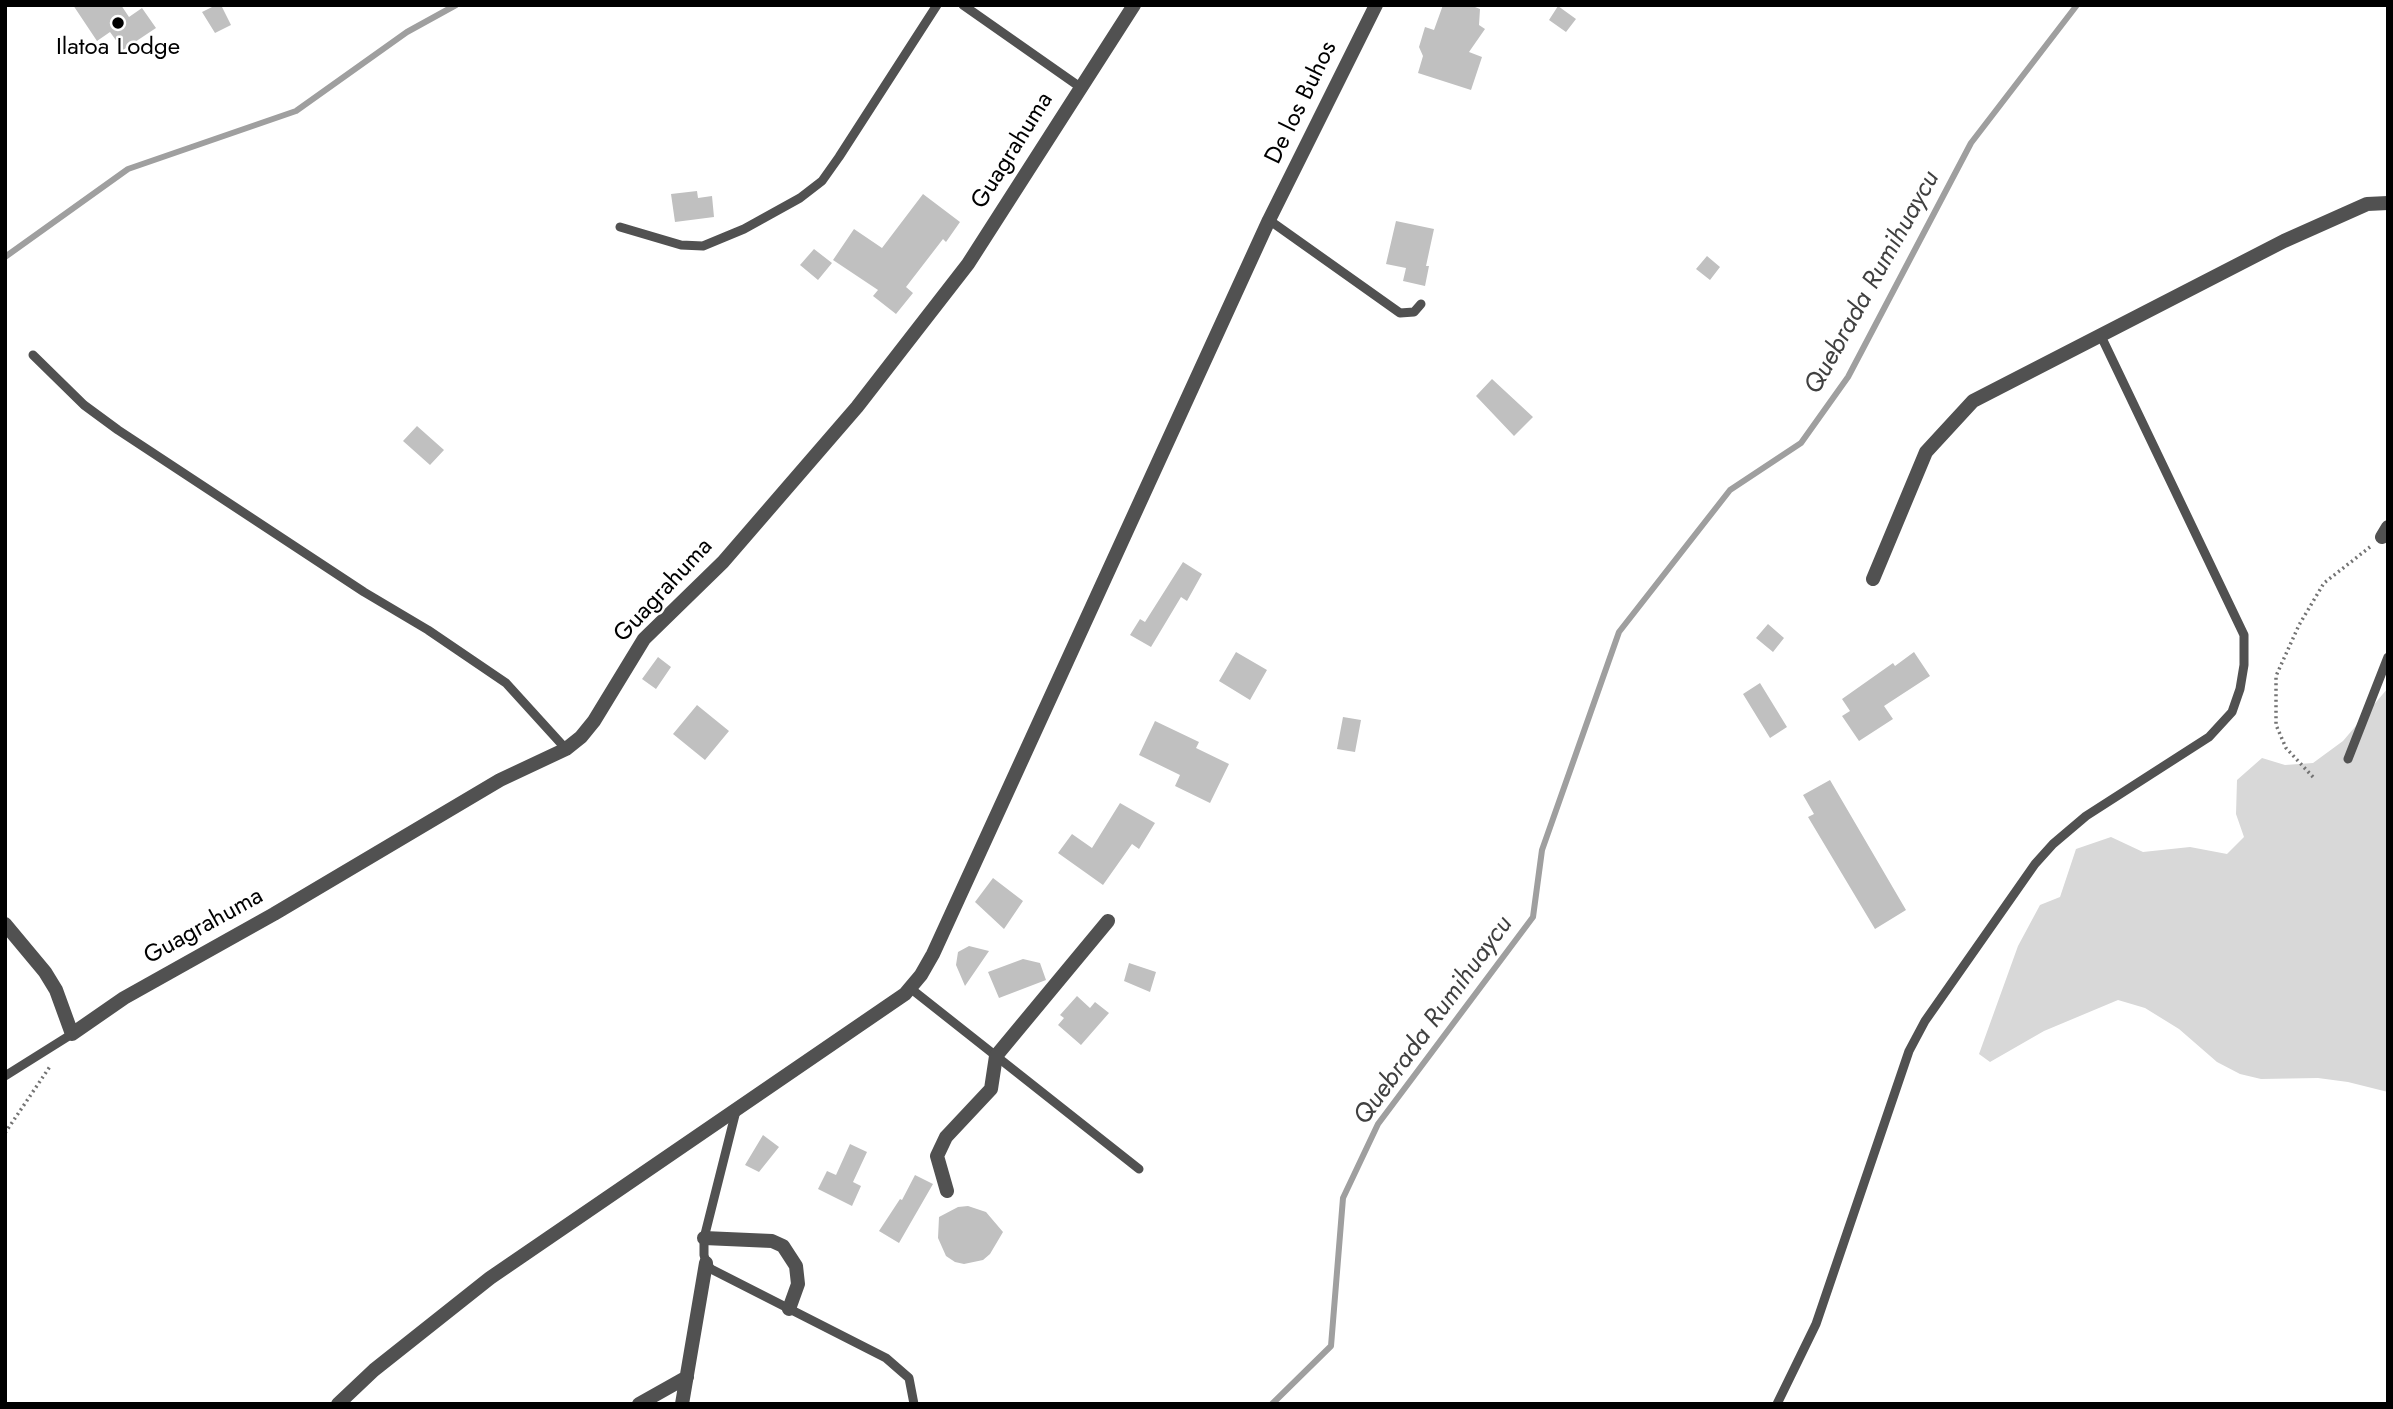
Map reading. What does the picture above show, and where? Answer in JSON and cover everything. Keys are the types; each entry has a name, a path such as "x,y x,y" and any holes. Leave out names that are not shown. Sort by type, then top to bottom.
{"street":[{"name":"Guagrahuma","path":"72,1034 124,998 274,914 500,780 566,749 581,737 594,721 643,639 723,562 857,407 968,264 1134,5"},
{"name":"De los Buhos","path":"910,988 933,954 1269,220 1376,5"},
{"path":"1873,579 1926,452 1973,401 2284,241 2367,204 2388,203"},
{"path":"947,1191 937,1156 946,1137 991,1089 996,1056 1108,921"},
{"path":"5,924 45,972 56,990 72,1034"},
{"path":"338,1404 374,1370 490,1278 910,988"},
{"path":"704,1238 772,1241 783,1245 796,1266 798,1284 789,1309"},
{"path":"682,1404 706,1264"},
{"path":"639,1404 687,1377"}],"lane":[{"path":"620,227 681,245 703,246 744,229 800,198 822,181 937,5"},
{"path":"962,5 1080,87"},
{"path":"1269,220 1400,313 1414,312 1421,304"},
{"path":"1777,1404 1816,1324 1909,1051 1925,1021 2035,864 2053,844 2086,816 2209,737 2232,712 2240,689 2244,665 2244,635 2100,334"},
{"path":"33,355 84,405 118,430 506,683 566,749"},
{"path":"2348,759 2388,657"},
{"path":"910,988 1139,1169"},
{"path":"5,1076 72,1034"},
{"path":"737,1109 704,1238 706,1264 711,1269 886,1358 909,1378 914,1404"}],"path":[{"path":"2313,777 2286,748 2277,725 2277,676 2299,625 2324,583 2385,532"},
{"path":"5,1133 72,1034"}],"shaded area":[{"path":"2388,688 2388,1092 2318,1078 2261,1079 2240,1074 2217,1062 2179,1029 2145,1008 2118,1000 2044,1031 1990,1062 1979,1054 2018,946 2040,905 2060,897 2076,849 2111,837 2143,852 2190,847 2227,854 2244,837 2236,814 2237,780 2262,758 2285,765 2313,763 2343,741"}],"building":[{"name":"Ilatoa Lodge","path":"73,5 121,5 129,17 142,8 156,28 123,50 110,32 97,41"},
{"path":"221,5 231,25 215,33 202,12"},
{"path":"1443,5 1470,5 1480,9 1479,25 1485,29 1469,52 1482,57 1471,90 1418,73 1423,56 1419,47 1425,27 1434,30"},
{"path":"1558,6 1576,19 1566,32 1549,20"},
{"path":"697,191 698,198 712,196 714,217 675,222 671,194"},
{"path":"923,194 960,222 946,242 943,239 906,287 913,293 896,314 873,296 878,290 833,260 854,229 882,248"},
{"path":"1396,221 1434,229 1426,266 1429,266 1425,286 1403,281 1406,268 1386,264"},
{"path":"814,249 832,263 818,280 800,265"},
{"path":"1707,256 1720,267 1710,280 1696,269"},
{"path":"1492,379 1533,417 1514,436 1476,396"},
{"path":"417,426 444,450 430,465 403,441"},
{"path":"1183,562 1202,574 1187,601 1181,597 1151,647 1130,635 1140,619 1145,622"},
{"path":"1768,624 1784,638 1773,652 1756,638"},
{"path":"1236,652 1267,670 1250,700 1219,681"},
{"path":"1914,652 1930,676 1884,706 1893,719 1859,741 1842,716 1850,711 1842,699 1893,663 1895,666"},
{"path":"658,657 671,667 656,689 642,679"},
{"path":"1760,683 1787,727 1770,738 1743,694"},
{"path":"697,705 729,731 705,760 673,734"},
{"path":"1343,717 1361,720 1355,752 1337,749"},
{"path":"1155,721 1199,742 1196,748 1229,764 1210,803 1175,786 1180,775 1139,755"},
{"path":"1830,780 1906,910 1875,929 1808,817 1814,814 1803,795"},
{"path":"1120,803 1155,823 1139,849 1132,844 1103,885 1058,853 1072,834 1092,848"},
{"path":"993,878 1023,901 1004,929 975,902"},
{"path":"969,946 989,951 965,986 956,965 958,952"},
{"path":"1023,959 1040,963 1046,980 999,998 988,972"},
{"path":"1129,963 1156,972 1150,992 1124,981"},
{"path":"1077,996 1090,1008 1095,1002 1109,1013 1081,1045 1058,1025 1064,1018 1060,1015"},
{"path":"763,1135 779,1147 759,1172 745,1165"},
{"path":"850,1144 867,1152 853,1182 861,1186 852,1206 818,1189 827,1171 836,1175"},
{"path":"915,1175 933,1184 899,1243 879,1231 900,1199 902,1200"},
{"path":"968,1206 986,1212 1003,1232 990,1254 983,1260 964,1264 946,1256 938,1238 939,1217 958,1207"}],"waterway":[{"path":"5,257 128,169 296,111 407,32 456,5"},
{"name":"Quebrada Rumihuaycu","path":"1272,1404 1331,1346 1343,1198 1378,1124 1533,917 1542,850 1619,632 1730,490 1801,443 1848,377 1971,143 2077,5"}],"place":[{"name":"Ilatoa Lodge","path":"118,23"}]}
